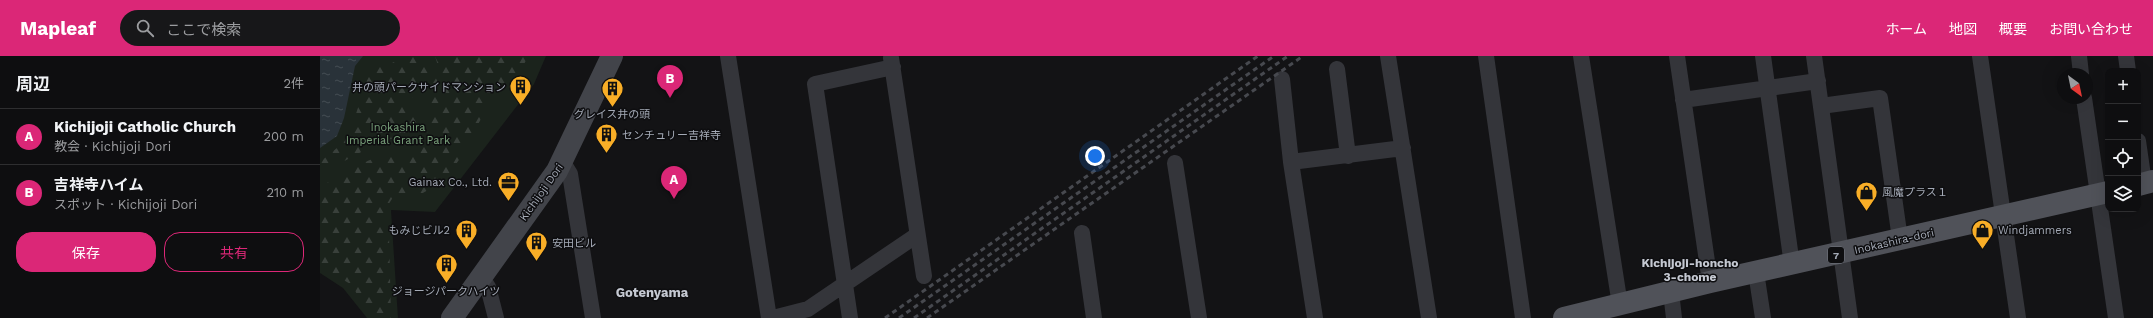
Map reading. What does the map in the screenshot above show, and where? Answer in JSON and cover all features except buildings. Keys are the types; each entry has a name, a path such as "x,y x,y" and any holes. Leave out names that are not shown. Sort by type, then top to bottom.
{"main road":[{"name":"Kichijoji Dori","path":"452,318 562,161 612,56"},
{"name":"Inokashira-dori","path":"1564,318 1613,310 1671,292 1710,282 2103,193"}],"street":[{"path":"728,56 769,318"},
{"path":"1388,56 1429,318"},
{"path":"1486,56 1523,318"},
{"path":"1581,56 1613,310"},
{"path":"1676,56 1710,282"},
{"path":"1763,56 1792,264"},
{"path":"1814,56 1850,318"},
{"path":"1980,56 2018,318"},
{"path":"2078,56 2080,68"},
{"path":"2126,56 2128,68"},
{"path":"850,318 815,84 892,61 924,276"},
{"path":"1336,69 1348,156"},
{"path":"1282,79 1314,318"},
{"path":"1683,100 1818,81"},
{"path":"1821,106 1880,98 1900,239"},
{"path":"2085,104 2103,193 2116,318"},
{"path":"1292,162 1403,148"},
{"path":"2141,159 2145,183"},
{"path":"562,161 570,174 593,318"},
{"path":"1175,163 1199,318"},
{"path":"1082,233 1094,318"},
{"path":"773,318 808,309 917,234"},
{"path":"1756,272 1763,318"},
{"path":"481,276 488,287 496,318"},
{"path":"1671,292 1674,318"}],"green space":[{"name":"Inokashira Imperial Grant Park","path":"320,56 546,56 534,84 435,212 391,210 398,318 367,318 343,288 320,273"},
{"path":"407,56 426,56 429,73 407,105 417,123 413,132 378,143 320,174 320,162 343,143 353,123 369,74 379,64 392,63"},
{"path":"435,56 529,56 515,78 484,113 461,157 444,181 421,194 395,194 385,210 389,235 391,318 373,318 366,311 352,285 320,266 320,190 338,176 373,159 383,156 413,155 430,128 430,88 440,72"}],"water":[{"path":"320,56 363,56 355,66 344,118 337,136 320,148"}],"railway":[{"path":"885,318 1258,56"},
{"path":"899,318 1274,56"},
{"path":"914,318 1288,56"},
{"path":"927,318 1303,56"}],"place":[{"name":"吉祥寺ハイム","path":"670,98"},
{"name":"井の頭パークサイドマンション","path":"521,106"},
{"name":"グレイス井の頭","path":"612,108"},
{"name":"センチュリー吉祥寺","path":"606,154"},
{"name":"Kichijoji Catholic Church","path":"674,199"},
{"name":"Gainax Co., Ltd.","path":"508,202"},
{"name":"風魔プラス１","path":"1867,212"},
{"name":"もみじビル2","path":"466,250"},
{"name":"Windjammers","path":"1983,250"},
{"name":"安田ビル","path":"536,262"},
{"name":"ジョージパークハイツ","path":"446,284"}],"district":[{"name":"Kichijoji-honcho 3-chome","path":"1690,270"},
{"name":"Gotenyama","path":"652,292"}]}
